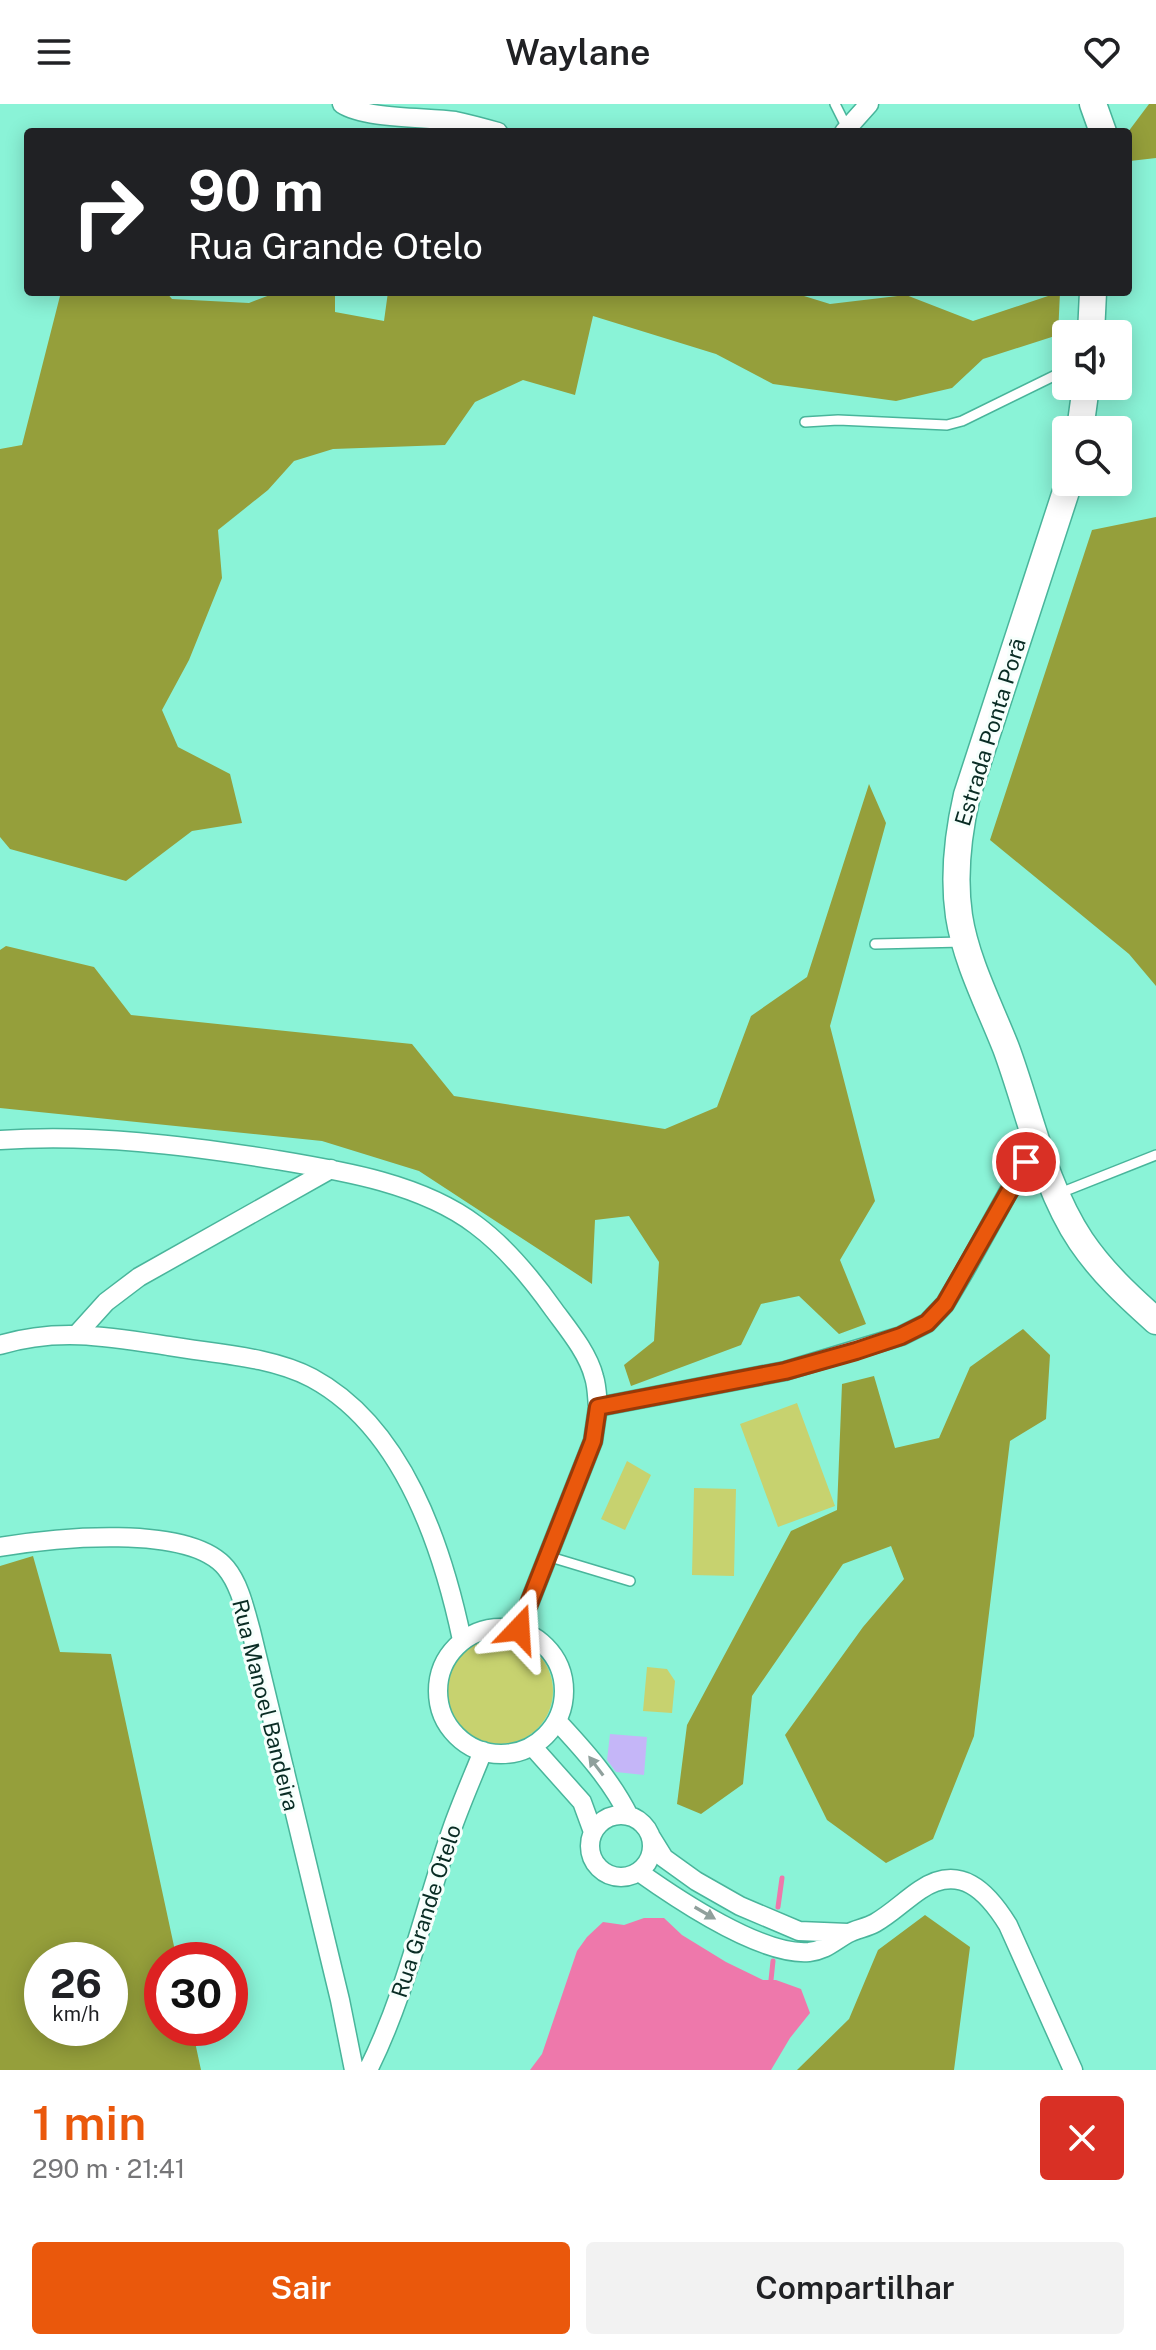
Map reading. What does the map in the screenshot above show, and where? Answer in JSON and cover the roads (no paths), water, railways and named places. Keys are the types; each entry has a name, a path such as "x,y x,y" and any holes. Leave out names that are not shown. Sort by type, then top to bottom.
{"main road":[{"path":"1093,104 1102,128"},
{"path":"1092,320 1093,296"},
{"name":"Estrada Ponta Porã","path":"1064,496 967,795 957,860 959,916 978,981 1006,1049 1057,1194 1079,1239 1105,1273 1156,1321"}],"street":[{"path":"342,104 348,109 454,121 482,128"},
{"path":"848,128 869,104"},
{"path":"0,1140 74,1136 145,1141 331,1169 385,1181 429,1199 475,1224 513,1259 572,1335 594,1375 598,1407 593,1441 519,1629"},
{"path":"598,1407 785,1371 901,1336 927,1323 945,1304 1038,1139"},
{"path":"78,1333 106,1302 139,1277 331,1169"},
{"path":"0,1345 41,1336 78,1333 271,1364 311,1378 339,1397 369,1424 397,1459 452,1593 462,1640"},
{"name":"Rua Manoel Bandeira","path":"0,1547 70,1537 116,1537 175,1544 201,1552 225,1567 240,1595 251,1631 354,2070"},
{"path":"494,1627 519,1629 546,1646 558,1662 564,1681 563,1702 557,1721 532,1746 500,1754 483,1751 465,1743 451,1729 440,1702 441,1672 449,1654 462,1640 477,1631 494,1627"},
{"path":"557,1721 588,1754 617,1793 629,1816"},
{"path":"532,1746 582,1802 593,1832 591,1853 599,1869 621,1877 639,1872 651,1856 651,1837"},
{"name":"Rua Grande Otelo","path":"368,2070 384,2038 414,1957 453,1827 483,1751"},
{"path":"593,1832 608,1817 629,1816 639,1820 664,1858 740,1906 799,1931 848,1933"},
{"path":"639,1872 732,1929 781,1948 806,1952 827,1949 848,1933 876,1923 923,1888 942,1879 961,1880 977,1887 995,1904 1008,1925 1073,2070"}],"lane":[{"path":"835,104 845,128"},
{"path":"805,422 838,420 947,425 962,421 1052,377"},
{"path":"875,944 967,942"},
{"path":"1057,1194 1156,1155"},
{"path":"547,1556 630,1581"}],"waterway":[{"path":"778,1907 782,1878"},
{"path":"771,1980 773,1961"}]}
